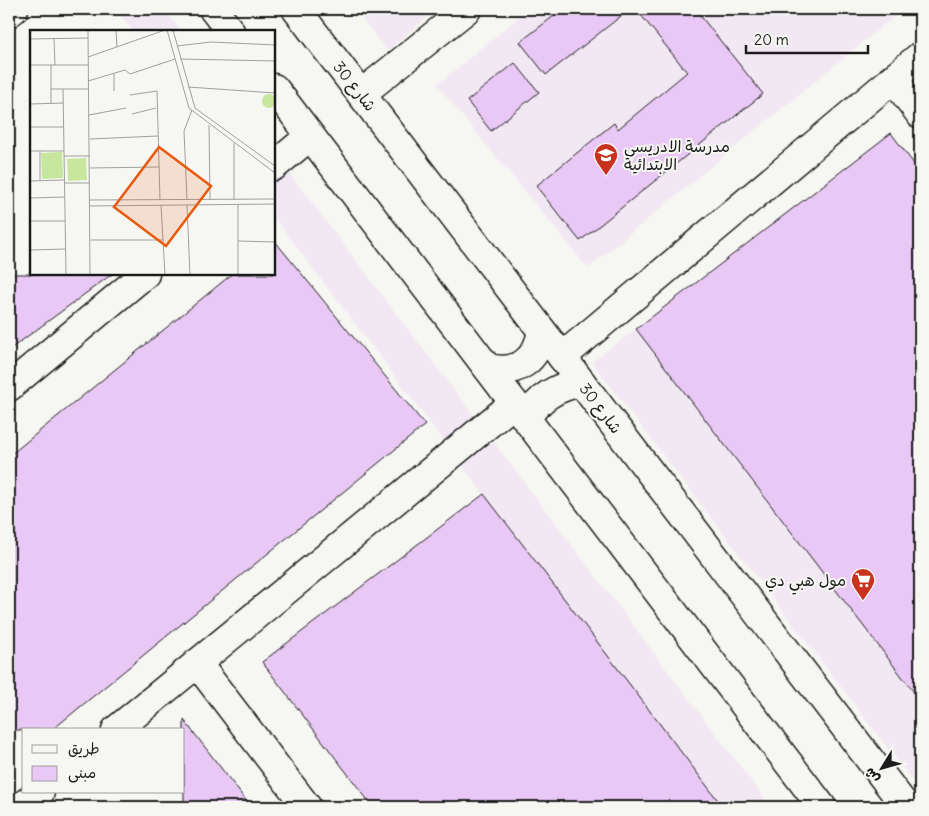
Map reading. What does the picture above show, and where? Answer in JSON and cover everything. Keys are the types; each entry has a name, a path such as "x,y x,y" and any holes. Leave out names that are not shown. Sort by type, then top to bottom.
{"street":[{"path":"9,13 14,9"},
{"path":"213,9 229,30"},
{"name":"شارع 30","path":"296,9 906,807"},
{"path":"361,94 467,9"},
{"path":"562,356 920,56"},
{"path":"893,78 920,114"},
{"path":"275,89 822,807"},
{"path":"275,165 310,136"},
{"path":"9,387 144,275"},
{"path":"488,368 499,371 521,365 536,350 542,330"},
{"path":"118,728 196,664 520,411 531,411 544,397 561,387 581,382"},
{"path":"196,664 307,807"},
{"path":"21,807 37,794"}],"shaded area":[{"path":"116,9 164,9 180,30 132,30"},
{"path":"355,9 437,9 387,51"},
{"name":"مدرسة الادريسي الابتدائية","path":"529,9 903,9 588,268 437,85"},
{"path":"275,154 771,807 722,807 275,218"},
{"path":"636,329 920,700 920,790 592,362"}],"building":[{"path":"563,9 630,9 546,75 520,42"},
{"path":"636,9 695,9 763,94 580,241 536,186 614,123 618,129 687,72"},
{"path":"515,63 539,92 491,131 467,101"},
{"path":"891,133 920,172 920,700 636,329"},
{"path":"275,241 425,425 54,728 9,730 9,456 231,275 275,275"},
{"path":"9,274 111,275 9,350"},
{"path":"484,494 723,807 373,807 262,662"},
{"path":"184,720 251,807 184,807"}],"place":[{"name":"مدرسة الادريسي الابتدائية","path":"606,176"},
{"name":"مول هبي دي","path":"863,601"}]}
